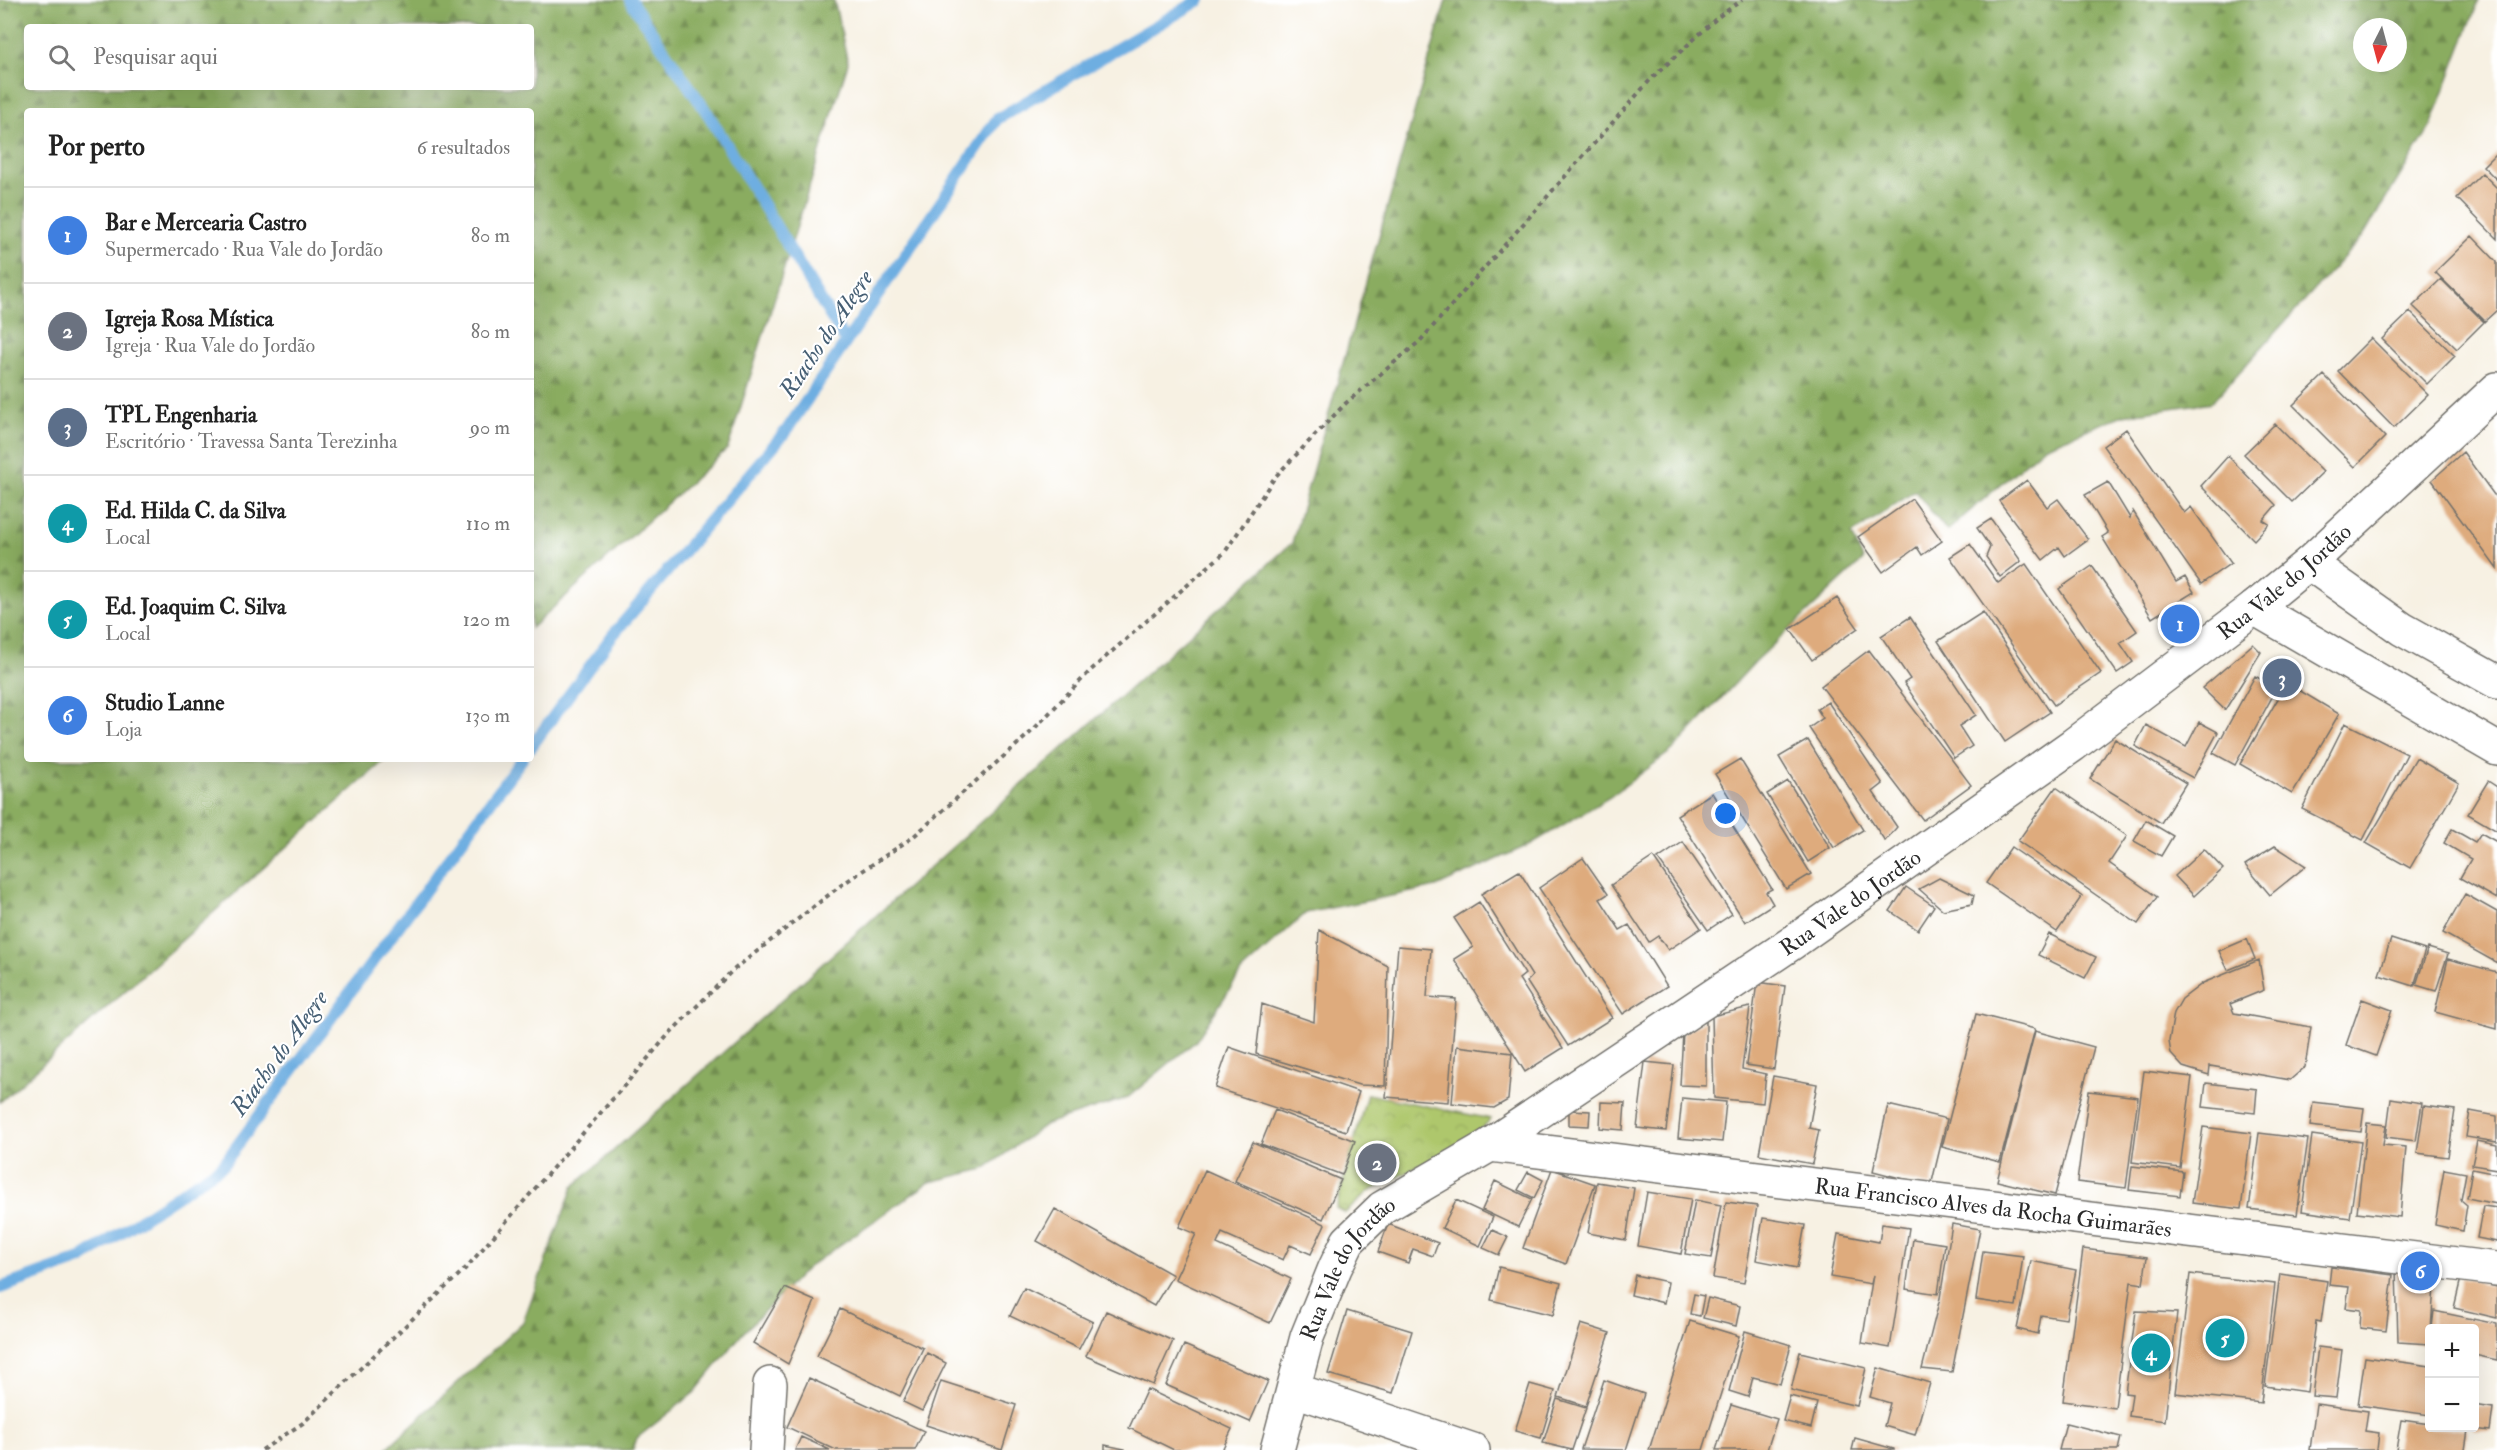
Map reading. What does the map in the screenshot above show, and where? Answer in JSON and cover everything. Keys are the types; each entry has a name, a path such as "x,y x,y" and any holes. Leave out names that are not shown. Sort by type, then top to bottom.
{"street":[{"name":"Rua Vale do Jordão","path":"1277,1450 1307,1337 1348,1241 1382,1208 1490,1145 1802,936 2073,745 2254,608 2309,563 2497,389"},
{"path":"2309,563 2402,628 2497,682"},
{"path":"2254,608 2497,749"},
{"name":"Rua Francisco Alves da Rocha Guimarães","path":"1490,1145 2497,1269"},
{"path":"766,1450 770,1384"},
{"path":"1295,1389 1473,1450"}],"path":[{"path":"262,1450 303,1424 466,1268 669,1034 732,971 840,886 913,837 1030,733 1090,670 1225,552 1275,477 1346,403 1420,341 1651,79 1718,17 1742,0"}],"green space":[{"path":"0,0 834,0 848,63 728,448 534,625 534,108 24,108 24,762 383,762 0,1102"},
{"path":"1446,0 2479,0 2431,126 2363,236 2212,402 2123,415 2044,447 1947,531 1915,491 1852,534 1863,560 1756,661 1675,748 1610,797 1531,844 1436,887 1306,913 1241,972 1196,1041 1127,1098 1046,1124 984,1169 930,1182 807,1268 742,1334 695,1392 637,1438 633,1450 385,1450 523,1322 573,1187 1292,543"},
{"path":"1367,1094 1491,1119 1468,1142 1368,1192 1345,1213 1336,1208"}],"building":[{"path":"2497,152 2497,180 2483,166"},
{"path":"2482,173 2497,188 2497,239 2457,198"},
{"path":"2472,236 2497,262 2497,310 2485,321 2435,272"},
{"path":"2441,279 2484,322 2457,349 2413,306"},
{"path":"2410,312 2455,356 2427,384 2382,339"},
{"path":"2371,338 2428,395 2394,428 2338,371"},
{"path":"2324,375 2385,437 2355,467 2293,405"},
{"path":"2275,424 2323,472 2292,502 2244,454"},
{"path":"2126,429 2184,513 2191,507 2231,563 2201,584 2103,446"},
{"path":"2463,452 2497,499 2497,569 2432,480"},
{"path":"2228,456 2276,505 2263,520 2269,524 2254,540 2201,486"},
{"path":"2027,480 2047,507 2058,499 2088,539 2065,556 2059,547 2043,560 1999,501"},
{"path":"2108,482 2130,518 2133,511 2176,582 2185,577 2194,592 2152,618 2102,537 2108,533 2085,495"},
{"path":"1912,499 1942,541 1922,555 1917,547 1883,572 1858,537"},
{"path":"1991,519 2021,561 2000,577 1986,557 1990,547 1977,528"},
{"path":"1970,544 1998,583 2026,564 2101,673 2054,705 1950,557"},
{"path":"2092,566 2137,631 2120,643 2133,662 2117,673 2059,589"},
{"path":"1837,598 1858,628 1812,660 1790,629"},
{"path":"1983,612 2050,712 2005,742 1938,641"},
{"path":"1910,617 1976,715 1959,726 1972,746 1954,758 1904,683 1910,679 1881,636"},
{"path":"2253,644 2261,652 2225,710 2202,688"},
{"path":"1869,650 1971,785 1923,820 1821,686"},
{"path":"2255,676 2277,688 2235,765 2213,753"},
{"path":"2287,683 2339,714 2292,794 2240,764"},
{"path":"1828,702 1883,784 1873,792 1897,827 1885,841 1809,728 1823,718 1817,709"},
{"path":"2199,722 2218,732 2193,778 2135,746 2146,725 2186,747"},
{"path":"2345,723 2407,754 2363,840 2302,809"},
{"path":"2115,739 2186,783 2161,823 2090,779"},
{"path":"1808,740 1863,830 1834,848 1779,757"},
{"path":"2416,758 2459,783 2410,868 2366,843"},
{"path":"1740,759 1811,874 1786,889 1715,774"},
{"path":"1788,781 1830,848 1808,862 1767,794"},
{"path":"2488,781 2497,787 2497,831 2468,814"},
{"path":"2056,787 2127,836 2109,863 2157,897 2138,924 2018,841"},
{"path":"1712,793 1772,889 1766,892 1773,904 1745,922 1677,815"},
{"path":"2146,820 2173,836 2161,856 2134,841"},
{"path":"2452,829 2475,842 2481,833 2497,842 2497,899 2460,878 2471,859 2444,843"},
{"path":"1683,842 1732,914 1708,930 1658,859"},
{"path":"2275,846 2306,866 2270,895 2245,865"},
{"path":"2011,847 2082,896 2057,932 1986,883"},
{"path":"2204,849 2223,869 2194,896 2175,876"},
{"path":"1653,857 1701,928 1668,950 1658,936 1649,942 1611,885"},
{"path":"1583,858 1608,894 1600,899 1620,930 1629,925 1667,986 1623,1014 1539,888"},
{"path":"1519,871 1612,1018 1568,1046 1527,982 1532,976 1481,894"},
{"path":"1939,878 1974,895 1972,904 1943,910 1919,889"},
{"path":"1906,887 1934,906 1918,930 1890,911"},
{"path":"2465,894 2497,912 2497,963 2443,933"},
{"path":"1479,902 1525,974 1519,979 1563,1048 1525,1072 1454,959 1473,947 1454,918"},
{"path":"1319,930 1388,966 1385,1086 1359,1085 1256,1054 1262,1004 1314,1022"},
{"path":"2049,934 2096,957 2085,978 2038,955"},
{"path":"2247,939 2255,959 2228,970 2219,951"},
{"path":"2391,939 2425,950 2414,986 2379,975"},
{"path":"1398,946 1431,949 1427,997 1456,999 1448,1102 1386,1097"},
{"path":"2428,948 2448,954 2436,991 2416,985"},
{"path":"2448,959 2497,972 2497,1029 2435,1012"},
{"path":"2259,960 2264,990 2230,1004 2234,1013 2311,1027 2305,1067 2290,1080 2210,1066 2209,1075 2183,1067 2171,1054 2169,1041 2174,1013 2182,999 2203,983"},
{"path":"1757,982 1785,986 1774,1069 1746,1065"},
{"path":"2362,999 2392,1010 2376,1056 2346,1045"},
{"path":"1750,1007 1742,1069 1766,1074 1763,1103 1714,1098 1712,1016"},
{"path":"1976,1014 2035,1029 2000,1162 1942,1147"},
{"path":"1706,1020 1706,1086 1680,1085 1683,1033"},
{"path":"2035,1031 2094,1047 2055,1195 1997,1181"},
{"path":"1457,1046 1512,1053 1508,1100 1494,1108 1452,1103"},
{"path":"1229,1047 1359,1092 1346,1131 1215,1088"},
{"path":"1645,1062 1674,1065 1666,1131 1637,1128"},
{"path":"2144,1071 2192,1077 2180,1168 2132,1162"},
{"path":"1773,1076 1817,1084 1809,1128 1819,1130 1812,1164 1759,1154"},
{"path":"2206,1083 2257,1089 2255,1113 2203,1107"},
{"path":"2089,1091 2138,1097 2126,1188 2077,1182"},
{"path":"1682,1098 1726,1102 1722,1142 1678,1138"},
{"path":"2391,1098 2422,1103 2416,1141 2386,1137"},
{"path":"1601,1102 1625,1103 1623,1130 1600,1128"},
{"path":"2313,1102 2364,1108 2361,1132 2310,1126"},
{"path":"1888,1105 1947,1119 1931,1186 1873,1171"},
{"path":"2424,1106 2455,1110 2448,1157 2417,1153"},
{"path":"1275,1110 1355,1141 1342,1175 1261,1144"},
{"path":"1569,1110 1590,1111 1589,1126 1569,1125"},
{"path":"2470,1111 2497,1116 2497,1142 2466,1137"},
{"path":"2367,1123 2386,1125 2383,1145 2406,1147 2400,1217 2357,1212"},
{"path":"2203,1127 2251,1133 2241,1209 2192,1203"},
{"path":"2259,1133 2308,1139 2297,1215 2249,1209"},
{"path":"2312,1135 2361,1142 2350,1218 2302,1211"},
{"path":"2477,1141 2497,1145 2497,1169 2472,1165"},
{"path":"1253,1142 1341,1180 1323,1219 1235,1181"},
{"path":"2132,1166 2183,1172 2180,1196 2129,1190"},
{"path":"1552,1169 1595,1184 1566,1264 1523,1248"},
{"path":"2444,1169 2466,1173 2461,1200 2467,1205 2463,1231 2435,1225"},
{"path":"2472,1169 2497,1174 2497,1204 2467,1198"},
{"path":"1205,1170 1325,1224 1311,1254 1290,1245 1283,1260 1222,1233 1217,1244 1291,1279 1270,1323 1175,1279 1196,1234 1179,1227"},
{"path":"1528,1172 1543,1180 1534,1198 1518,1190"},
{"path":"1495,1181 1532,1199 1518,1227 1482,1210"},
{"path":"1597,1182 1634,1188 1626,1240 1588,1233"},
{"path":"1647,1192 1691,1199 1681,1254 1638,1246"},
{"path":"1456,1200 1493,1217 1480,1246 1442,1228"},
{"path":"1695,1200 1721,1205 1711,1258 1685,1254"},
{"path":"1726,1202 1757,1206 1744,1283 1713,1278"},
{"path":"2483,1206 2497,1208 2497,1242 2477,1238"},
{"path":"1055,1209 1173,1275 1154,1306 1037,1241"},
{"path":"1763,1218 1805,1225 1797,1268 1756,1260"},
{"path":"1388,1224 1438,1243 1433,1256 1413,1249 1408,1263 1378,1252"},
{"path":"1882,1224 1909,1228 1890,1348 1862,1343 1873,1275 1871,1284 1830,1277 1838,1234 1879,1242"},
{"path":"1952,1224 1980,1229 1952,1372 1922,1369 1940,1298"},
{"path":"1492,1230 1508,1237 1499,1255 1483,1248"},
{"path":"1913,1239 1945,1244 1938,1294 1906,1289"},
{"path":"2083,1249 2147,1257 2143,1284 2131,1282 2115,1408 2063,1401"},
{"path":"1983,1251 2023,1256 2016,1306 1976,1300"},
{"path":"2031,1261 2076,1270 2066,1319 2041,1315 2038,1334 2017,1329"},
{"path":"1499,1267 1561,1283 1553,1315 1491,1300"},
{"path":"2331,1267 2393,1275 2386,1331 2360,1328 2361,1310 2346,1308 2349,1287 2329,1285"},
{"path":"2396,1269 2435,1271 2431,1324 2425,1324 2425,1344 2398,1342"},
{"path":"2190,1274 2275,1284 2261,1403 2175,1393"},
{"path":"2280,1274 2327,1281 2321,1322 2316,1321 2307,1392 2265,1386"},
{"path":"1635,1275 1668,1282 1664,1303 1631,1295"},
{"path":"2461,1278 2497,1287 2497,1318 2454,1308"},
{"path":"785,1288 815,1301 788,1364 753,1343"},
{"path":"1024,1288 1093,1322 1079,1349 1010,1316"},
{"path":"1694,1294 1704,1296 1700,1316 1690,1314"},
{"path":"1708,1298 1740,1306 1736,1326 1703,1318"},
{"path":"840,1309 923,1348 900,1396 817,1356"},
{"path":"1106,1311 1173,1341 1153,1385 1086,1356"},
{"path":"1347,1311 1412,1331 1393,1393 1328,1374"},
{"path":"2136,1311 2177,1313 2165,1421 2129,1416 2132,1394 2125,1393"},
{"path":"2434,1311 2497,1324 2497,1360 2479,1356 2479,1324 2432,1324"},
{"path":"1690,1321 1739,1336 1703,1450 1649,1450"},
{"path":"1581,1324 1610,1333 1586,1406 1558,1397"},
{"path":"1745,1331 1791,1345 1780,1384 1753,1377 1748,1397 1729,1391"},
{"path":"1184,1345 1268,1381 1250,1422 1166,1385"},
{"path":"2318,1347 2342,1350 2336,1398 2312,1396"},
{"path":"1800,1352 1866,1368 1857,1406 1791,1390"},
{"path":"927,1353 946,1363 922,1411 903,1402"},
{"path":"2365,1357 2425,1365 2425,1414 2358,1405"},
{"path":"1878,1368 1930,1383 1915,1435 1884,1426 1890,1403 1870,1397"},
{"path":"809,1378 924,1431 915,1450 836,1450 787,1427"},
{"path":"1604,1380 1644,1394 1626,1450 1581,1449"},
{"path":"941,1381 1016,1405 1002,1450 926,1425"},
{"path":"1530,1384 1555,1391 1541,1438 1515,1431"},
{"path":"1147,1389 1232,1429 1222,1450 1174,1450 1129,1428"},
{"path":"1790,1396 1817,1403 1811,1428 1783,1421"},
{"path":"1557,1399 1586,1408 1572,1450 1543,1443"},
{"path":"2316,1404 2368,1411 2365,1431 2379,1433 2377,1450 2310,1450"},
{"path":"1731,1405 1777,1419 1767,1450 1716,1450"},
{"path":"2479,1406 2493,1408 2490,1431 2479,1430"},
{"path":"2401,1420 2425,1423 2425,1432 2468,1432 2465,1450 2396,1450"},
{"path":"2066,1423 2121,1437 2118,1450 2059,1450"},
{"path":"801,1437 830,1450 795,1450"},
{"path":"1855,1438 1894,1449 1894,1450 1852,1450"},
{"path":"1105,1445 1125,1449 1125,1450 1105,1450"}],"waterway":[{"path":"630,0 708,114 846,342"},
{"name":"Riacho do Alegre","path":"534,743 612,636 786,431 997,119 1200,0"},
{"name":"Riacho do Alegre","path":"0,1288 81,1259 222,1166 520,762"}],"place":[{"name":"Bar e Mercearia Castro","path":"2180,624"},
{"name":"TPL Engenharia","path":"2282,678"},
{"name":"Igreja Rosa Mística","path":"1377,1163"},
{"name":"Studio Lanne","path":"2420,1271"},
{"name":"Ed. Joaquim C. Silva","path":"2225,1338"},
{"name":"Ed. Hilda C. da Silva","path":"2151,1353"}]}
